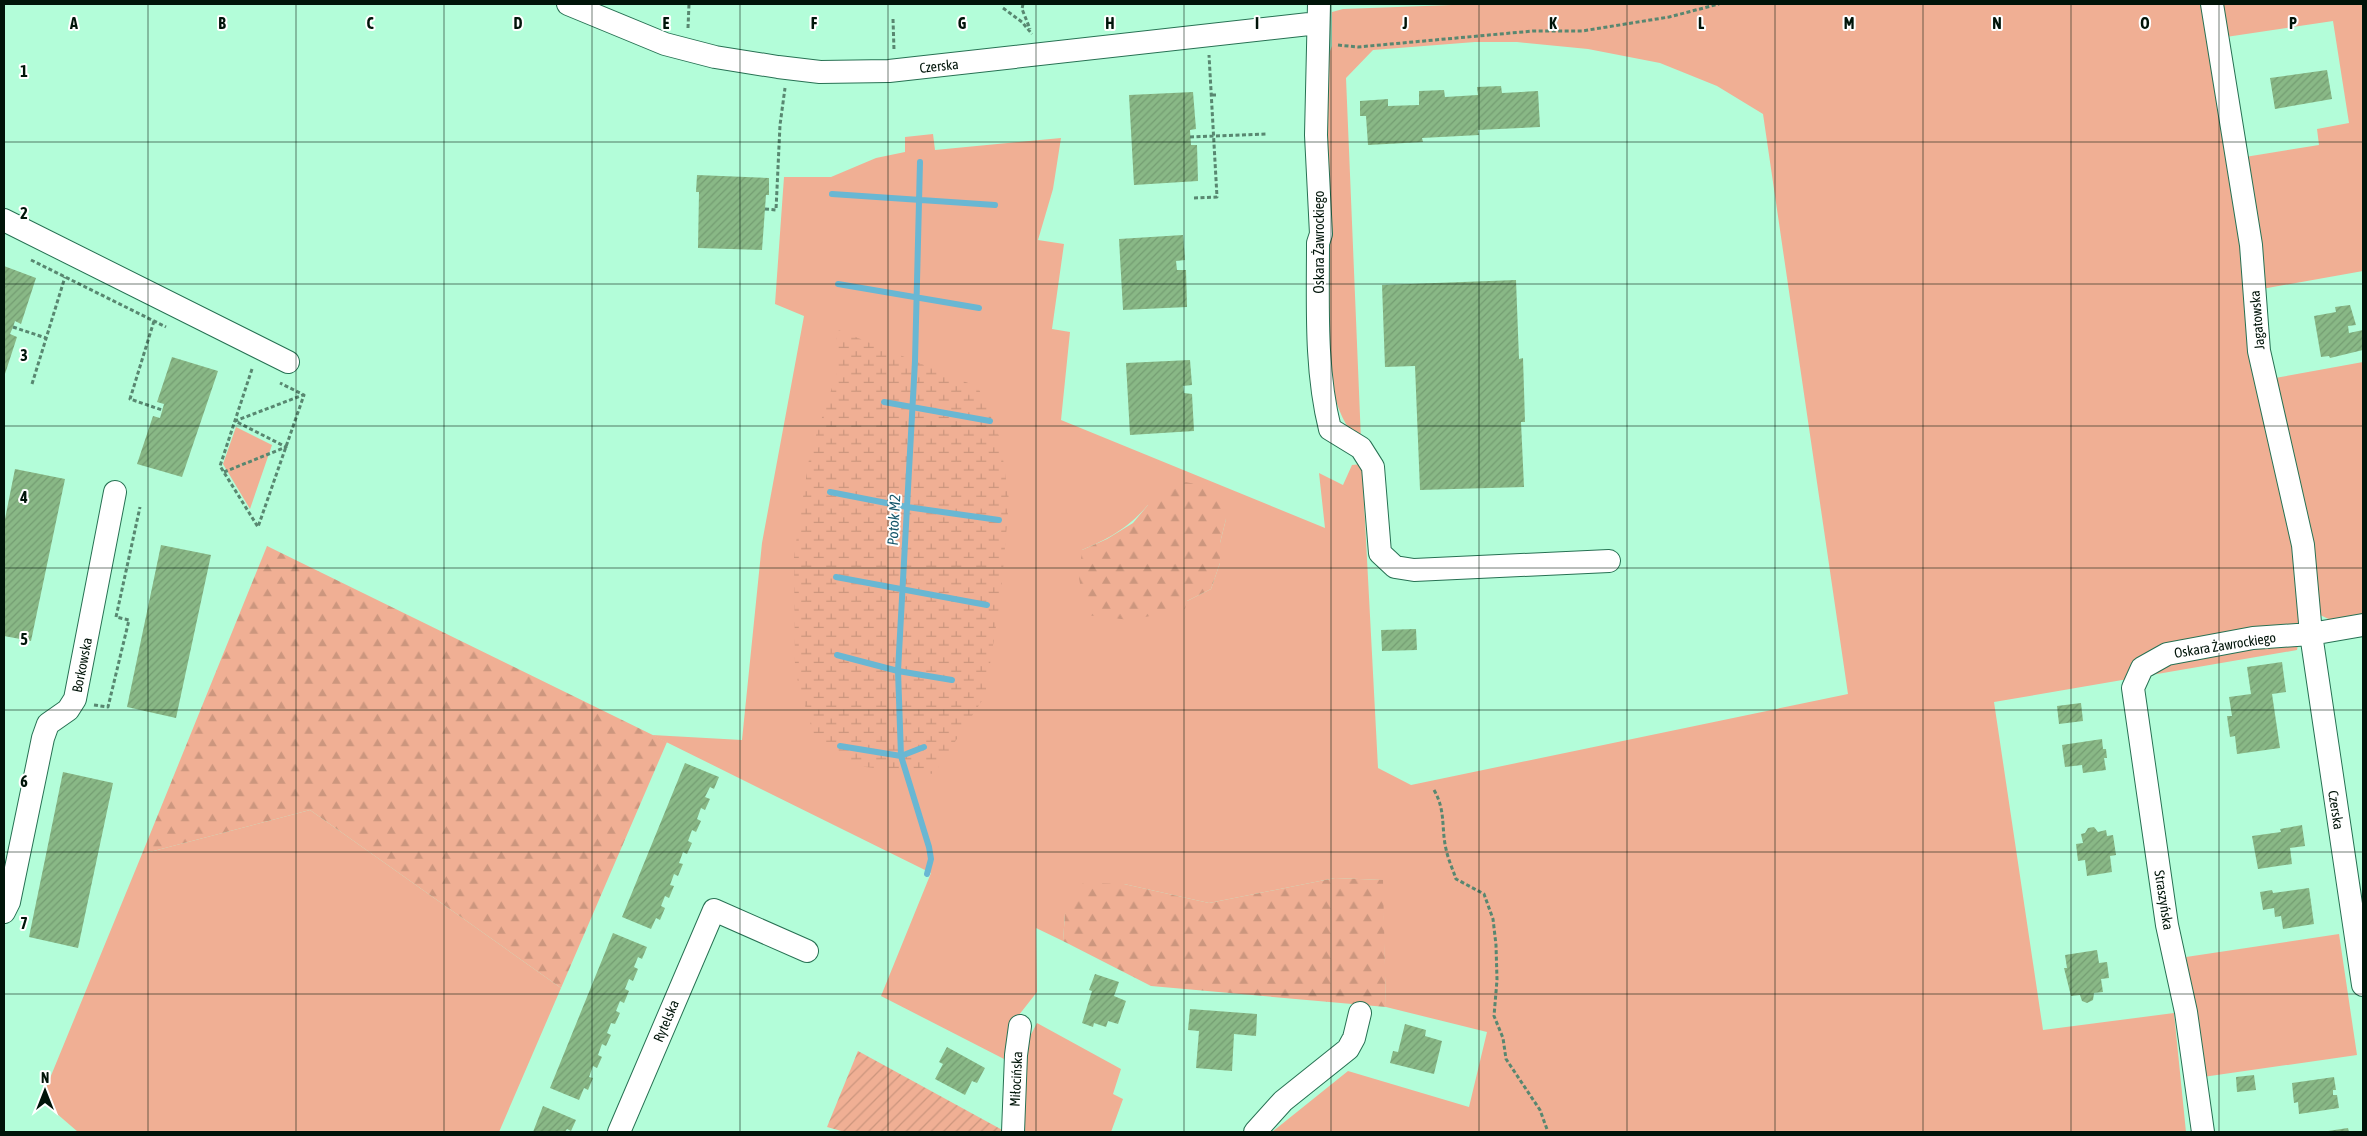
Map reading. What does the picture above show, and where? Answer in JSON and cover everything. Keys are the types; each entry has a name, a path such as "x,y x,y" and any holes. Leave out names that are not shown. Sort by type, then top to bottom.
{"street":[{"name":"Czerska","path":"568,4 666,44 724,58 778,68 820,72 889,71 1319,14"},
{"name":"Jagatowska","path":"2212,4 2251,245 2259,351 2303,545 2311,634"},
{"name":"Oskara Żawrockiego","path":"1319,14 1316,135 1322,234 1318,243 1318,331 1322,399 1330,429 1361,448 1373,467 1380,553 1395,567 1414,570 1609,561"},
{"path":"4,220 288,362"},
{"name":"Borkowska","path":"4,912 10,902 43,738 48,724 68,710 75,699 115,492"},
{"name":"Oskara Żawrockiego","path":"2142,668 2167,654 2253,638 2311,634 2363,625"},
{"name":"Czerska","path":"2311,634 2363,986"},
{"name":"Straszyńska","path":"2142,668 2133,688 2167,925 2188,1020 2203,1132"},
{"name":"Rytelska","path":"618,1132 714,910 808,951"},
{"path":"1255,1132 1283,1101 1348,1049 1354,1038 1360,1012"},
{"name":"Miłocińska","path":"1013,1132 1016,1055 1020,1026"}],"path":[{"path":"688,4 688,30"},
{"path":"1023,4 1022,9 1032,32"},
{"path":"1358,47 1533,31 1582,31 1668,17 1719,4"},
{"path":"888,50 894,50 892,19"},
{"path":"1194,198 1217,197 1209,53"},
{"path":"765,209 776,210 780,125 785,87"},
{"path":"1212,96 1218,95"},
{"path":"1190,138 1267,134"},
{"path":"30,259 172,330"},
{"path":"32,384 65,277"},
{"path":"154,322 130,399 162,410"},
{"path":"13,327 46,338"},
{"path":"243,365 260,374"},
{"path":"252,369 220,466 258,527 304,395"},
{"path":"278,382 304,395"},
{"path":"234,420 304,395"},
{"path":"234,420 286,447"},
{"path":"224,472 286,447"},
{"path":"92,705 108,707 125,639 129,620 116,617 140,507"},
{"path":"1434,790 1440,801 1446,849 1456,879 1484,894 1493,919 1497,980 1494,1016 1503,1038 1506,1059 1540,1110 1548,1132"}],"green space":[{"path":"1479,4 2207,4 2296,546 2303,617 2297,650 1994,702 2043,1030 2174,1013 2186,1132 1272,1132 1348,1071 1469,1107 1487,1032 1386,1007 1382,880 1335,878 1209,903 1124,884 1065,914 1063,941 1036,928 1037,992 1015,1020 1004,1059 881,996 931,873 652,735 742,740 762,543 804,316 775,304 784,177 831,177 876,158 905,152 905,137 933,134 935,150 1061,138 1053,189 1038,240 1064,244 1052,329 1070,332 1061,420 1325,528 1319,473 1343,485 1352,465 1362,464 1378,768 1411,785 1848,694 1763,114 1717,86 1660,63 1588,49 1517,42 1475,42 1373,50 1346,78 1361,440 1353,435 1340,413 1333,391 1326,341 1325,246 1332,237 1326,147 1328,56 1332,46 1332,12 1343,9","holes":["1148,505 1226,519 1220,543 1220,563 1211,589 1187,601 1082,550 1118,532"]},
{"path":"2219,4 2363,4 2363,271 2262,289 2245,157 2319,145 2317,129 2349,123 2333,21 2226,37"},
{"path":"836,329 978,387 1000,438 1009,500 1001,594 985,696 934,774 856,766 815,739 795,672 794,555 810,453 838,370"},
{"path":"2363,362 2363,620 2339,624 2318,614 2275,378"},
{"path":"236,427 272,445 250,509 223,464"},
{"path":"1185,482 1201,485 1220,501 1226,519 1220,543 1220,563 1211,589 1187,601 1185,609 1130,620 1086,615 1079,578 1082,550 1107,539 1133,523 1148,505"},
{"path":"267,546 667,742 561,988 310,810 142,854"},
{"path":"310,810 561,988 499,1132 78,1132 41,1100 142,854"},
{"path":"1335,878 1383,880 1386,1007 1151,986 1063,941 1065,914 1083,883 1124,884 1209,903"},
{"path":"2339,934 2357,1055 2203,1077 2186,957"},
{"path":"1037,1023 1121,1069 1113,1094 1123,1099 1111,1132 1021,1132 1027,1042"},
{"path":"858,1051 1006,1132 845,1132 827,1127"}],"building":[{"path":"2327,70 2332,99 2275,109 2270,78"},
{"path":"1501,86 1502,93 1538,91 1540,127 1478,130 1479,135 1422,138 1423,142 1368,145 1366,116 1360,116 1360,101 1388,99 1388,106 1419,105 1419,91 1444,90 1445,97 1478,95 1477,87"},
{"path":"1193,92 1196,129 1190,130 1191,145 1197,145 1198,181 1134,185 1129,95"},
{"path":"697,175 769,178 769,195 766,195 762,250 698,248 699,192 696,192"},
{"path":"1183,235 1185,260 1176,261 1177,270 1186,270 1187,307 1123,310 1119,239"},
{"path":"4,266 36,278 21,324 15,321 10,334 17,337 4,377"},
{"path":"1516,280 1519,359 1523,358 1525,422 1521,422 1524,487 1420,490 1415,366 1385,367 1382,285"},
{"path":"2350,305 2356,325 2348,326 2349,333 2363,330 2363,350 2330,358 2329,356 2321,357 2314,316 2336,312 2335,307"},
{"path":"172,357 218,371 182,477 137,464 153,416 160,418 164,404 157,402"},
{"path":"1190,360 1192,385 1183,386 1184,393 1192,394 1194,431 1130,435 1126,363"},
{"path":"15,469 65,479 31,641 4,636 4,524"},
{"path":"161,545 211,555 176,718 127,707"},
{"path":"1416,629 1417,650 1382,651 1381,630"},
{"path":"2282,662 2286,692 2272,694 2280,748 2237,754 2235,736 2230,737 2227,716 2232,716 2229,697 2251,694 2247,667"},
{"path":"2081,703 2083,721 2059,724 2057,706"},
{"path":"2102,739 2103,749 2106,749 2107,758 2104,758 2106,770 2083,773 2082,765 2065,767 2062,745"},
{"path":"685,763 719,777 714,789 710,787 705,797 710,799 705,810 701,808 697,819 701,821 696,832 692,830 688,841 692,843 687,854 683,852 679,863 683,864 678,876 674,874 670,885 674,886 669,898 665,896 661,906 665,908 660,920 656,918 651,929 622,917"},
{"path":"63,772 113,783 78,948 29,937"},
{"path":"2302,825 2305,846 2290,848 2292,864 2258,869 2252,836 2281,832 2280,829"},
{"path":"2094,827 2098,832 2106,830 2107,836 2113,835 2116,855 2110,856 2112,872 2087,876 2085,860 2078,861 2076,844 2083,843 2081,834 2085,833 2088,828"},
{"path":"2309,888 2314,924 2283,929 2281,916 2275,917 2274,908 2263,910 2260,892 2272,890 2273,893"},
{"path":"613,933 647,947 642,959 638,957 634,967 638,969 633,981 629,979 625,989 629,991 624,1003 620,1001 616,1011 620,1013 615,1024 611,1023 607,1033 611,1035 606,1046 602,1044 598,1055 602,1057 597,1068 593,1066 589,1077 593,1078 588,1090 584,1088 579,1100 550,1088"},
{"path":"2097,950 2099,963 2107,962 2109,978 2101,979 2103,992 2094,993 2093,1000 2087,1003 2082,1001 2080,995 2071,996 2064,968 2067,968 2065,955"},
{"path":"1095,974 1119,982 1114,996 1126,1001 1118,1024 1108,1021 1106,1027 1094,1023 1093,1027 1082,1023 1092,991 1089,990"},
{"path":"1190,1009 1257,1014 1256,1036 1234,1034 1232,1071 1196,1068 1199,1031 1188,1030"},
{"path":"1405,1024 1426,1030 1425,1036 1442,1041 1434,1074 1390,1063 1393,1051 1398,1052"},
{"path":"947,1047 985,1068 977,1083 972,1081 965,1095 935,1079 943,1064 939,1062"},
{"path":"2254,1075 2256,1090 2237,1092 2236,1077"},
{"path":"2334,1077 2336,1090 2333,1090 2333,1095 2337,1095 2339,1108 2299,1114 2298,1102 2294,1103 2292,1083"},
{"path":"543,1106 576,1120 571,1131 567,1129 565,1132 533,1132"},
{"path":"2348,1128 2349,1132 2328,1132 2328,1131"}],"waterway":[{"name":"Potok M2","path":"920,162 915,361 898,671 901,756 929,847 931,859 927,874"},
{"path":"832,194 995,205"},
{"path":"838,284 979,308"},
{"path":"884,402 990,421"},
{"path":"830,492 907,507 999,520"},
{"path":"836,577 987,605"},
{"path":"837,655 898,671 952,680"},
{"path":"840,746 901,756 924,747"}]}
